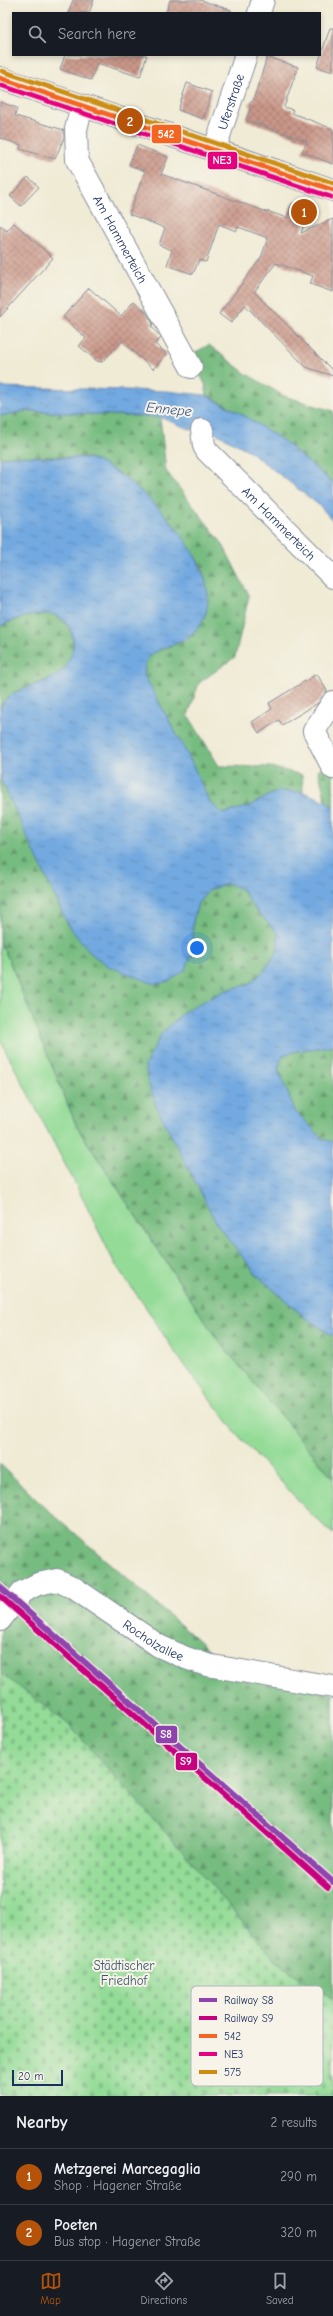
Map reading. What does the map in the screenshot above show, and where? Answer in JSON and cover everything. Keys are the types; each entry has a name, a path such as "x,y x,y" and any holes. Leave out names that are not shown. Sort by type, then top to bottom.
{"street":[{"path":"259,12 263,0"},
{"name":"Uferstraße","path":"215,148 246,56"},
{"path":"0,78 82,106 215,148 333,190"},
{"name":"Am Hammerteich","path":"82,106 76,129 77,160 191,367"},
{"name":"Am Hammerteich","path":"202,430 203,441 207,450 333,577"},
{"path":"333,702 314,730 333,768"},
{"name":"Rocholzallee","path":"0,1620 22,1592 38,1584 57,1580 74,1588 159,1646 186,1658 207,1665 333,1687"}],"green space":[{"path":"209,345 245,373 284,396 333,411 333,483 282,440 240,413 207,395 205,384 190,355"},
{"path":"25,411 160,417 166,471 222,543 249,596 235,657 199,683 188,715 219,766 270,767 302,775 303,792 278,791 247,807 223,814 209,802 144,675 146,661 153,653 188,639 203,569 168,518 124,476 90,458 12,456 0,458 0,416"},
{"path":"51,613 67,625 71,633 73,643 71,659 64,670 54,677 17,692 7,699 0,709 0,626 25,615"},
{"path":"333,761 333,807 326,801 318,770"},
{"path":"0,775 69,927 192,952 192,927 199,902 203,896 212,889 228,883 243,890 253,907 278,933 278,951 263,972 248,985 226,990 198,1185 217,1224 256,1274 303,1316 333,1336 333,1478 217,1339 77,1127 8,958 0,943"},
{"path":"0,943 8,958 77,1127 217,1339 333,1478 333,1534 310,1513 237,1434 176,1354 147,1309 115,1264 77,1187 0,1040"},
{"path":"333,1045 333,1142 323,1139 295,1111 278,1069 283,1055 295,1051"},
{"path":"0,1464 39,1502 237,1674 333,1694 333,2000 323,1993 323,1986 312,1986 277,1962 190,1860 68,1724 1,1673"},
{"name":"Städtischer Friedhof","path":"1,1673 68,1724 190,1860 277,1962 312,1986 191,1986 191,2086 323,2086 323,1993 333,2000 333,2096 0,2096"}],"water":[{"name":"Ennepe","path":"0,387 165,391 205,395 240,413 282,440 333,483 333,521 320,506 248,450 208,429 189,429 160,417 25,411 0,416"},
{"path":"12,456 86,458 110,468 131,483 153,502 191,549 203,573 208,597 204,618 198,628 191,635 152,654 145,663 144,675 190,759 209,801 223,814 247,807 278,791 303,792 326,801 333,807 333,1045 296,1051 283,1055 278,1069 295,1111 323,1139 333,1142 333,1336 303,1316 256,1274 217,1224 157,1108 148,1082 145,1065 161,1034 186,1010 226,990 248,985 263,972 278,951 278,933 253,907 243,890 227,883 209,890 198,903 193,921 192,952 186,969 170,981 155,984 108,966 93,955 69,927 1,780 0,709 11,695 19,690 56,676 67,664 73,650 72,633 68,626 62,618 50,614 27,616 0,626 0,458"}],"building":[{"path":"73,0 94,0 89,12 68,12"},
{"path":"170,0 200,0 231,10 231,12 166,12"},
{"path":"330,28 333,28 333,72 317,67"},
{"path":"65,56 147,56 140,77 97,63 91,80 60,69"},
{"path":"267,57 298,67 284,107 293,110 292,113 333,129 333,164 302,152 307,141 246,120 251,107 249,103 253,101"},
{"path":"187,83 212,92 203,119 178,110"},
{"path":"0,102 17,108 15,116 64,130 64,138 55,159 20,149 21,145 0,138"},
{"path":"137,145 168,157 161,174 287,218 292,203 310,208 301,233 333,219 333,292 310,284 313,276 276,263 254,292 333,371 333,376 306,367 245,305 231,323 219,314 261,258 268,238 238,227 236,231 219,224 206,262 199,260 193,274 167,265 172,250 159,245 165,228 129,214 145,171 129,165"},
{"path":"28,177 39,187 21,206 10,196"},
{"path":"14,223 53,258 0,317 0,225 7,231"},
{"path":"89,288 121,316 134,301 146,312 153,324 151,326 161,338 155,344 167,354 153,369 122,341 102,362 97,361 79,346 86,338 63,317"},
{"path":"317,674 327,691 318,703 282,725 279,720 259,733 252,722 272,709 269,703"}],"rail line":[{"name":"S8","path":"0,1587 333,1882"},
{"name":"S9","path":"0,1596 328,1887"}],"transit line":[{"name":"575","path":"2,71 333,183"},
{"name":"542","path":"0,78 333,190"},
{"name":"NE3","path":"0,85 331,197"}],"place":[{"name":"Poeten","path":"130,121"},
{"name":"Metzgerei Marcegaglia","path":"304,212"}]}
